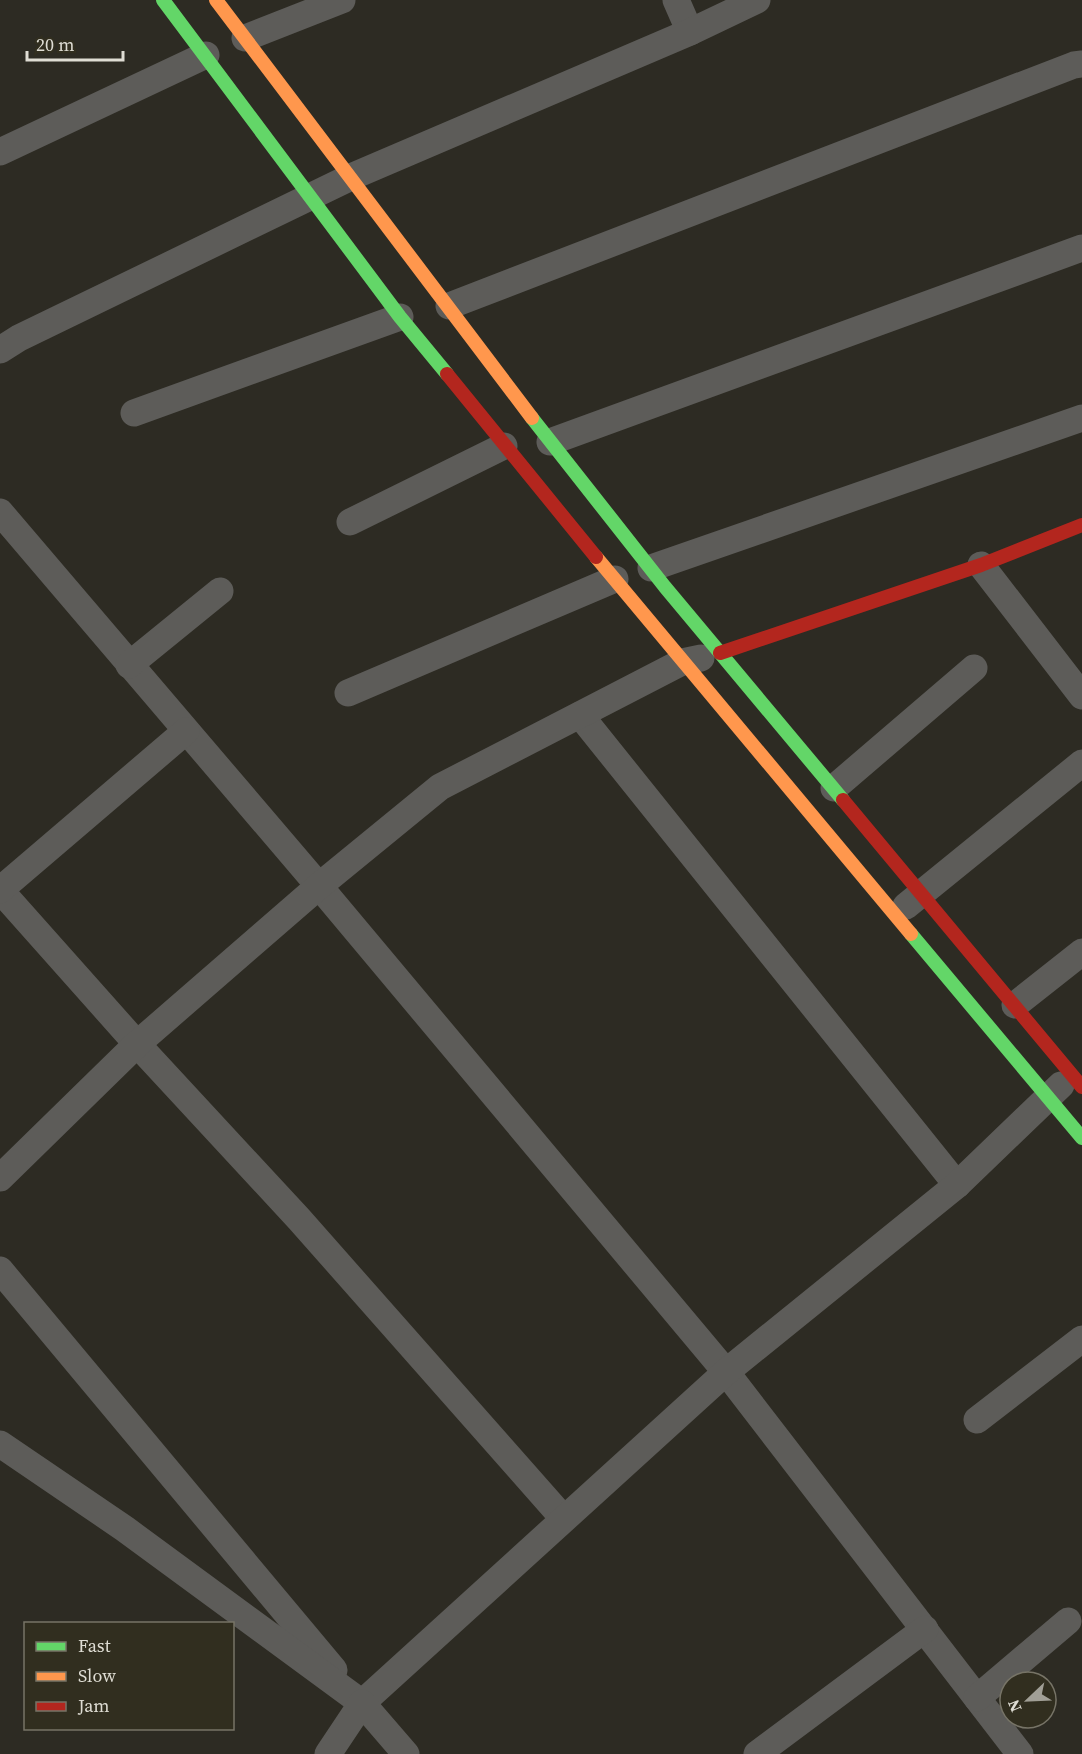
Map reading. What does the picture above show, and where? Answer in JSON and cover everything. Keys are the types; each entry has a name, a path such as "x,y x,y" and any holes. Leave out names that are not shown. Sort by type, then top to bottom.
{"street":[{"path":"163,0 312,196 400,317 504,446 682,663 1050,1097 1082,1138"},
{"path":"216,0 550,442 720,652 1077,1081 1050,1097 957,1185 726,1372 563,1518 362,1703 328,1754"},
{"path":"245,39 342,0"},
{"path":"676,0 690,32"},
{"path":"0,350 19,338 351,177 690,32 756,0"},
{"path":"0,152 206,55"},
{"path":"449,306 1062,69 1082,64"},
{"path":"550,442 1082,248"},
{"path":"134,413 400,317"},
{"path":"651,568 1082,418"},
{"path":"350,522 504,446"},
{"path":"0,512 320,886 726,1372 1020,1754"},
{"path":"0,1178 137,1044 320,886 440,787 682,663 981,566 1080,529"},
{"path":"981,566 1082,696"},
{"path":"348,693 615,579"},
{"path":"129,665 220,591"},
{"path":"834,788 974,668"},
{"path":"580,715 957,1185"},
{"path":"186,731 0,890 137,1044 299,1219 563,1518"},
{"path":"896,915 921,892 1082,763"},
{"path":"1015,1005 1082,952"},
{"path":"0,1270 406,1754"},
{"path":"977,1420 1082,1339"},
{"path":"0,1444 125,1529 362,1703"},
{"path":"977,1698 1068,1621"},
{"path":"757,1754 925,1629"}],"traffic: fast":[{"path":"163,0 400,317 447,374"},
{"path":"532,418 665,587 843,800"},
{"path":"911,934 1082,1138"}],"traffic: slow":[{"path":"216,0 532,418"},
{"path":"596,557 911,934"}],"traffic: jam":[{"path":"447,374 596,557"},
{"path":"720,653 981,565 1082,525"},
{"path":"843,800 1082,1087"}]}
